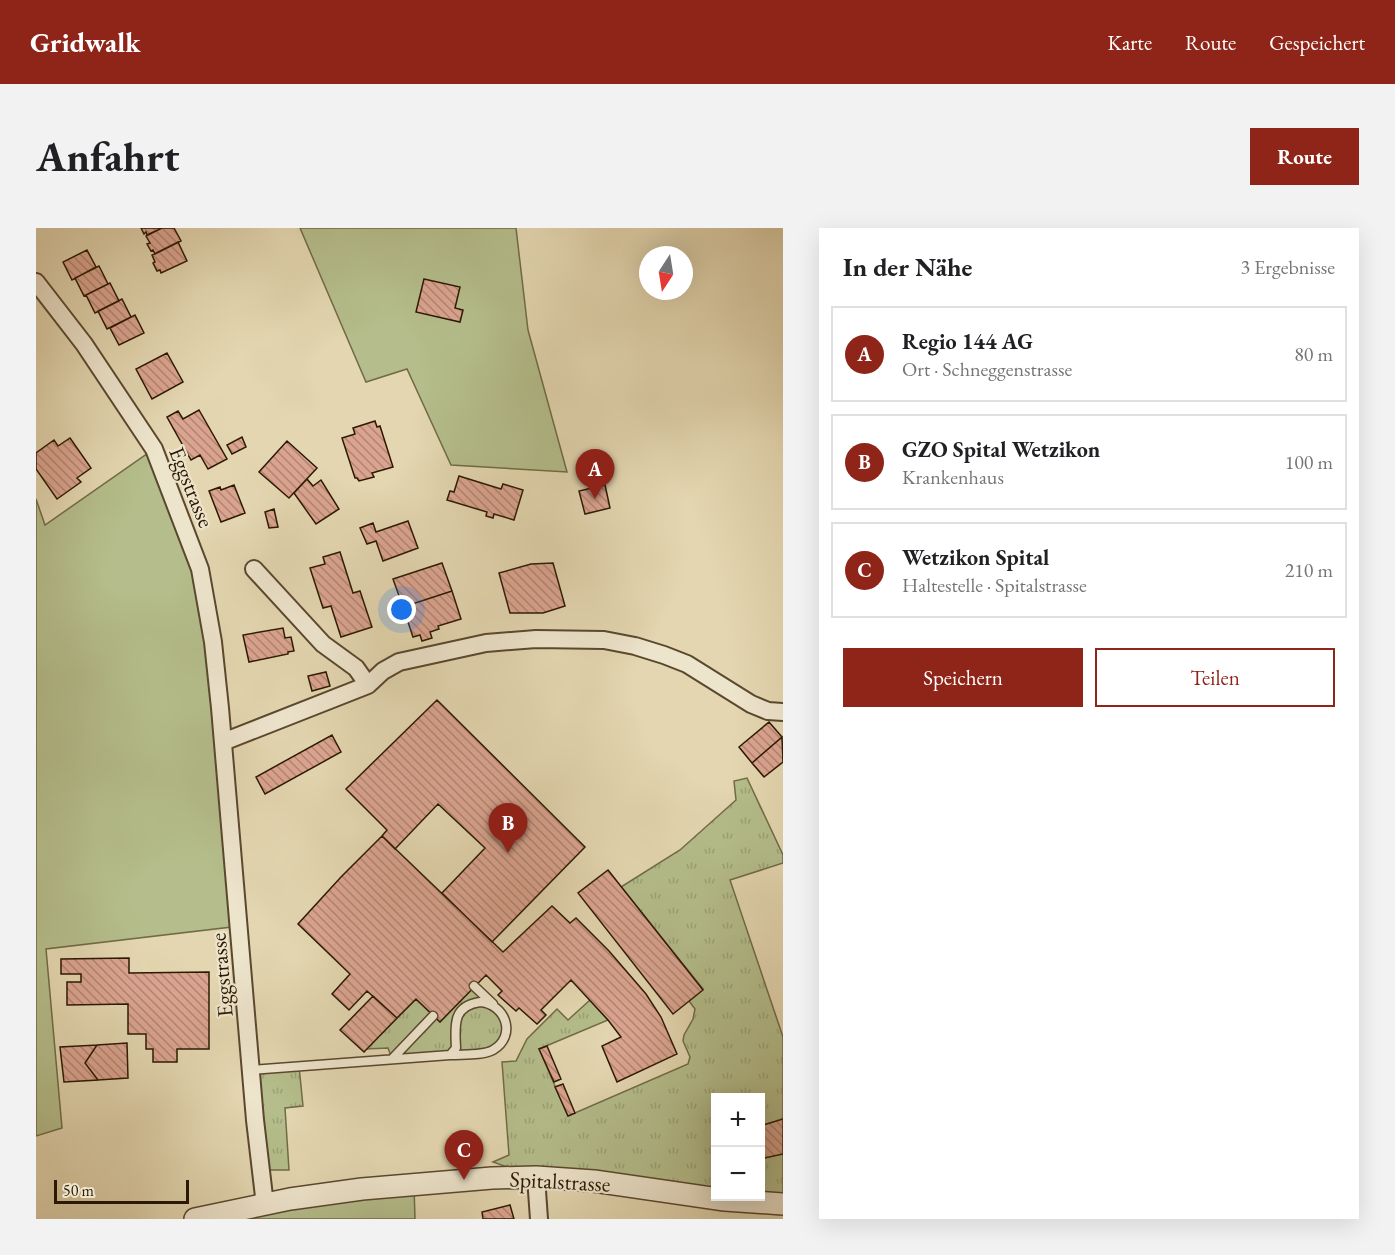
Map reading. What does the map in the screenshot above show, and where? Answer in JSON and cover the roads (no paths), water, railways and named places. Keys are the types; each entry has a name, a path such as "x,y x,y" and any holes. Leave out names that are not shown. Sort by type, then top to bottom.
{"street":[{"name":"Eggstrasse","path":"36,282 84,344 154,449 200,569 213,642 255,1120 266,1205"},
{"path":"254,569 323,644 356,668 368,685"},
{"path":"223,742 368,685 383,671 399,662 486,643 536,639 604,640 635,646 664,655 696,669 751,704 768,711 783,712"},
{"path":"536,1177 539,1219"},
{"name":"Spitalstrasse","path":"195,1219 290,1199 362,1189 492,1178 536,1177 594,1181 725,1200 783,1204"}],"lane":[{"path":"251,1070 486,1053 499,1045 506,1032 506,1025 499,1010 474,986"},
{"path":"450,1055 456,1048 455,1022 465,1007 480,1002 499,1010"},
{"path":"392,1059 433,1016"}],"place":[{"name":"Regio 144 AG","path":"595,499"},
{"name":"GZO Spital Wetzikon","path":"508,853"},
{"name":"Wetzikon Spital","path":"464,1180"}]}
